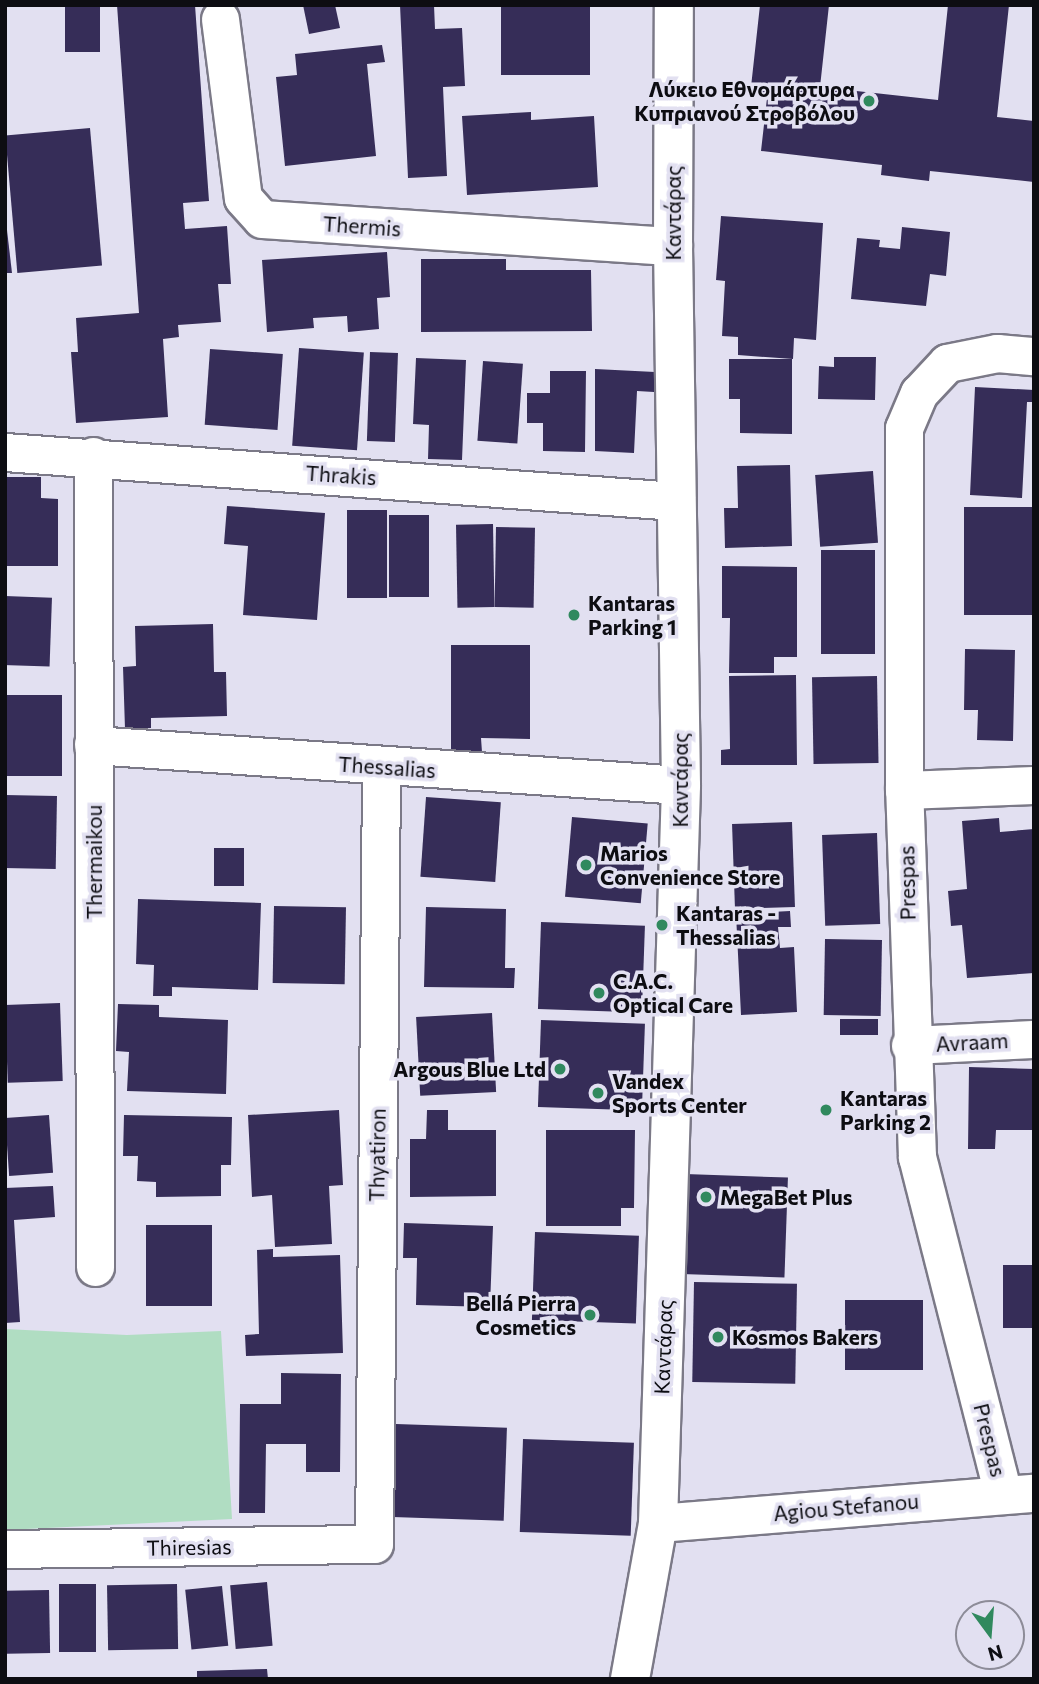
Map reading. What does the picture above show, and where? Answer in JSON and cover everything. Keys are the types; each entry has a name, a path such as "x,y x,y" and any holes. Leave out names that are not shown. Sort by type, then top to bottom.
{"street":[{"name":"Καντάρας","path":"630,1679 658,1523 681,785 673,246 674,5"},
{"name":"Thermis","path":"220,19 243,198 250,212 262,219 673,246"},
{"name":"Prespas","path":"1018,1493 917,1157 910,1045 904,790 904,428 919,393 947,363 997,353 1034,356"},
{"name":"Thrakis","path":"5,452 93,456 676,501"},
{"name":"Thermaikou","path":"93,456 95,1267"},
{"name":"Thessalias","path":"93,746 681,785"},
{"name":"Thyatiron","path":"374,1544 381,767"},
{"path":"904,790 1034,785"},
{"name":"Avraam","path":"910,1045 1034,1039"},
{"name":"Agiou Stefanou","path":"658,1523 1018,1493"},
{"name":"Thiresias","path":"5,1549 374,1544"}],"green space":[{"path":"5,1329 127,1335 221,1331 232,1519 5,1530"}],"building":[{"path":"65,5 100,5 100,52 65,52"},
{"path":"117,5 195,5 209,201 183,203 185,229 227,226 231,284 218,284 221,322 178,325 179,337 163,339 168,417 76,423 71,352 78,352 76,318 139,313"},
{"path":"303,5 335,5 340,28 309,34"},
{"path":"400,5 434,5 435,29 462,28 465,86 443,87 447,176 408,178"},
{"path":"501,5 590,5 590,75 501,75"},
{"path":"760,5 829,5 820,87 938,100 948,5 1009,5 997,117 1034,121 1034,182 930,171 929,181 881,175 882,165 761,151 767,98 750,96"},
{"path":"382,45 385,62 367,64 376,156 285,166 276,77 297,75 295,54"},
{"path":"531,112 531,120 594,116 598,187 467,195 462,116"},
{"path":"90,128 102,265 17,273 5,135"},
{"path":"5,213 12,273 5,273"},
{"path":"721,216 823,223 816,340 794,338 793,359 738,355 738,337 722,336 725,281 716,280"},
{"path":"902,227 950,232 946,276 930,274 926,306 851,299 857,238 880,240 879,247 900,249"},
{"path":"387,252 390,297 377,298 379,329 348,332 347,316 313,318 314,328 267,332 262,260"},
{"path":"421,259 506,259 506,270 591,270 592,331 421,332"},
{"path":"299,348 364,353 357,450 292,446"},
{"path":"210,349 283,354 278,430 205,425"},
{"path":"370,352 398,353 395,442 367,441"},
{"path":"834,357 876,357 875,400 818,399 819,366 834,367"},
{"path":"416,358 466,360 462,460 428,459 429,425 413,424"},
{"path":"729,359 792,359 792,434 740,433 740,399 729,399"},
{"path":"483,361 523,364 517,444 477,441"},
{"path":"595,369 655,372 654,392 637,391 634,453 595,451"},
{"path":"550,371 586,371 585,452 543,451 543,423 527,423 527,393 550,393"},
{"path":"975,387 1034,390 1034,402 1027,402 1022,498 970,495"},
{"path":"790,465 792,546 725,548 724,508 738,508 737,466"},
{"path":"873,471 878,543 820,547 815,475"},
{"path":"5,477 41,477 41,498 58,499 58,566 5,566"},
{"path":"227,506 325,513 317,620 243,615 248,546 224,544"},
{"path":"964,507 1034,507 1034,615 964,615"},
{"path":"347,510 387,510 387,598 347,598"},
{"path":"389,515 429,515 429,597 389,597"},
{"path":"493,524 494,607 457,608 456,525"},
{"path":"496,527 535,528 534,608 495,607"},
{"path":"821,550 875,550 875,654 821,654"},
{"path":"722,566 797,567 797,657 774,657 774,673 729,673 730,618 722,618"},
{"path":"5,596 52,598 50,667 5,665"},
{"path":"213,624 214,672 226,672 227,716 151,718 151,728 125,729 123,667 136,666 135,626"},
{"path":"451,645 530,645 530,739 481,738 482,752 451,752"},
{"path":"965,649 1015,650 1013,741 977,740 978,710 964,710"},
{"path":"796,675 797,765 721,765 721,750 730,749 729,676"},
{"path":"877,676 879,763 814,764 812,677"},
{"path":"5,695 62,695 62,776 5,776"},
{"path":"5,795 57,796 56,869 5,868"},
{"path":"426,797 501,802 495,882 420,877"},
{"path":"572,817 648,824 641,903 565,897"},
{"path":"999,818 1000,832 1034,829 1034,973 967,978 962,925 951,926 948,891 967,889 962,821"},
{"path":"792,822 795,907 735,909 732,824"},
{"path":"877,833 880,924 825,926 822,835"},
{"path":"214,848 244,848 244,886 214,886"},
{"path":"138,899 261,903 258,990 172,987 172,996 153,996 154,965 136,964"},
{"path":"274,906 346,907 345,984 273,983"},
{"path":"426,907 506,909 505,968 515,968 514,988 424,987"},
{"path":"790,911 791,927 778,927 780,948 794,947 797,1012 741,1015 736,914"},
{"path":"541,922 645,926 642,1013 538,1009"},
{"path":"825,939 882,940 881,1016 824,1015"},
{"path":"60,1003 63,1081 8,1083 5,1005"},
{"path":"118,1004 159,1005 159,1017 228,1020 226,1094 127,1091 129,1052 116,1051"},
{"path":"492,1013 496,1092 420,1096 416,1017"},
{"path":"840,1019 878,1019 878,1035 840,1035"},
{"path":"541,1020 645,1024 642,1111 538,1107"},
{"path":"969,1067 1034,1069 1034,1130 996,1130 995,1149 968,1149"},
{"path":"339,1110 343,1185 329,1186 332,1244 275,1247 272,1195 252,1197 248,1115"},
{"path":"427,1110 448,1110 448,1130 496,1130 496,1196 410,1197 410,1139 426,1139"},
{"path":"49,1115 53,1173 9,1176 5,1118"},
{"path":"124,1115 232,1117 231,1165 221,1165 221,1196 156,1197 156,1182 137,1181 138,1156 123,1156"},
{"path":"546,1130 635,1130 634,1208 621,1208 621,1226 546,1226"},
{"path":"685,1174 788,1178 784,1278 682,1274"},
{"path":"53,1186 55,1217 14,1220 20,1322 5,1323 5,1188"},
{"path":"404,1223 493,1226 490,1307 416,1305 417,1258 403,1258"},
{"path":"146,1225 212,1225 212,1306 146,1306"},
{"path":"535,1232 639,1236 636,1324 532,1320"},
{"path":"273,1249 273,1257 340,1255 343,1353 246,1356 245,1335 259,1334 257,1250"},
{"path":"1003,1265 1034,1265 1034,1328 1003,1328"},
{"path":"694,1282 797,1284 795,1384 692,1382"},
{"path":"845,1300 923,1300 923,1370 845,1370"},
{"path":"281,1373 341,1374 340,1472 306,1472 306,1444 266,1444 265,1513 239,1513 240,1404 281,1404"},
{"path":"396,1424 507,1428 504,1521 393,1517"},
{"path":"523,1439 634,1443 631,1536 520,1532"},
{"path":"267,1582 273,1646 236,1649 230,1585"},
{"path":"59,1584 96,1584 96,1652 59,1652"},
{"path":"177,1584 178,1649 108,1650 107,1585"},
{"path":"222,1586 228,1646 191,1650 185,1590"},
{"path":"49,1590 50,1653 6,1654 5,1591"},
{"path":"267,1669 268,1679 197,1679 197,1671"}],"place":[{"name":"Λύκειο Εθνομάρτυρα Κυπριανού Στροβόλου","path":"869,101"},
{"name":"Kantaras Parking 1","path":"574,615"},
{"name":"Marios Convenience Store","path":"586,865"},
{"name":"Kantaras - Thessalias","path":"662,925"},
{"name":"C.A.C. Optical Care","path":"599,993"},
{"name":"Argous Blue Ltd","path":"560,1069"},
{"name":"Vandex Sports Center","path":"598,1093"},
{"name":"Kantaras Parking 2","path":"826,1110"},
{"name":"MegaBet Plus","path":"706,1197"},
{"name":"Bellá Pierra Cosmetics","path":"590,1315"},
{"name":"Kosmos Bakers","path":"718,1337"}]}
